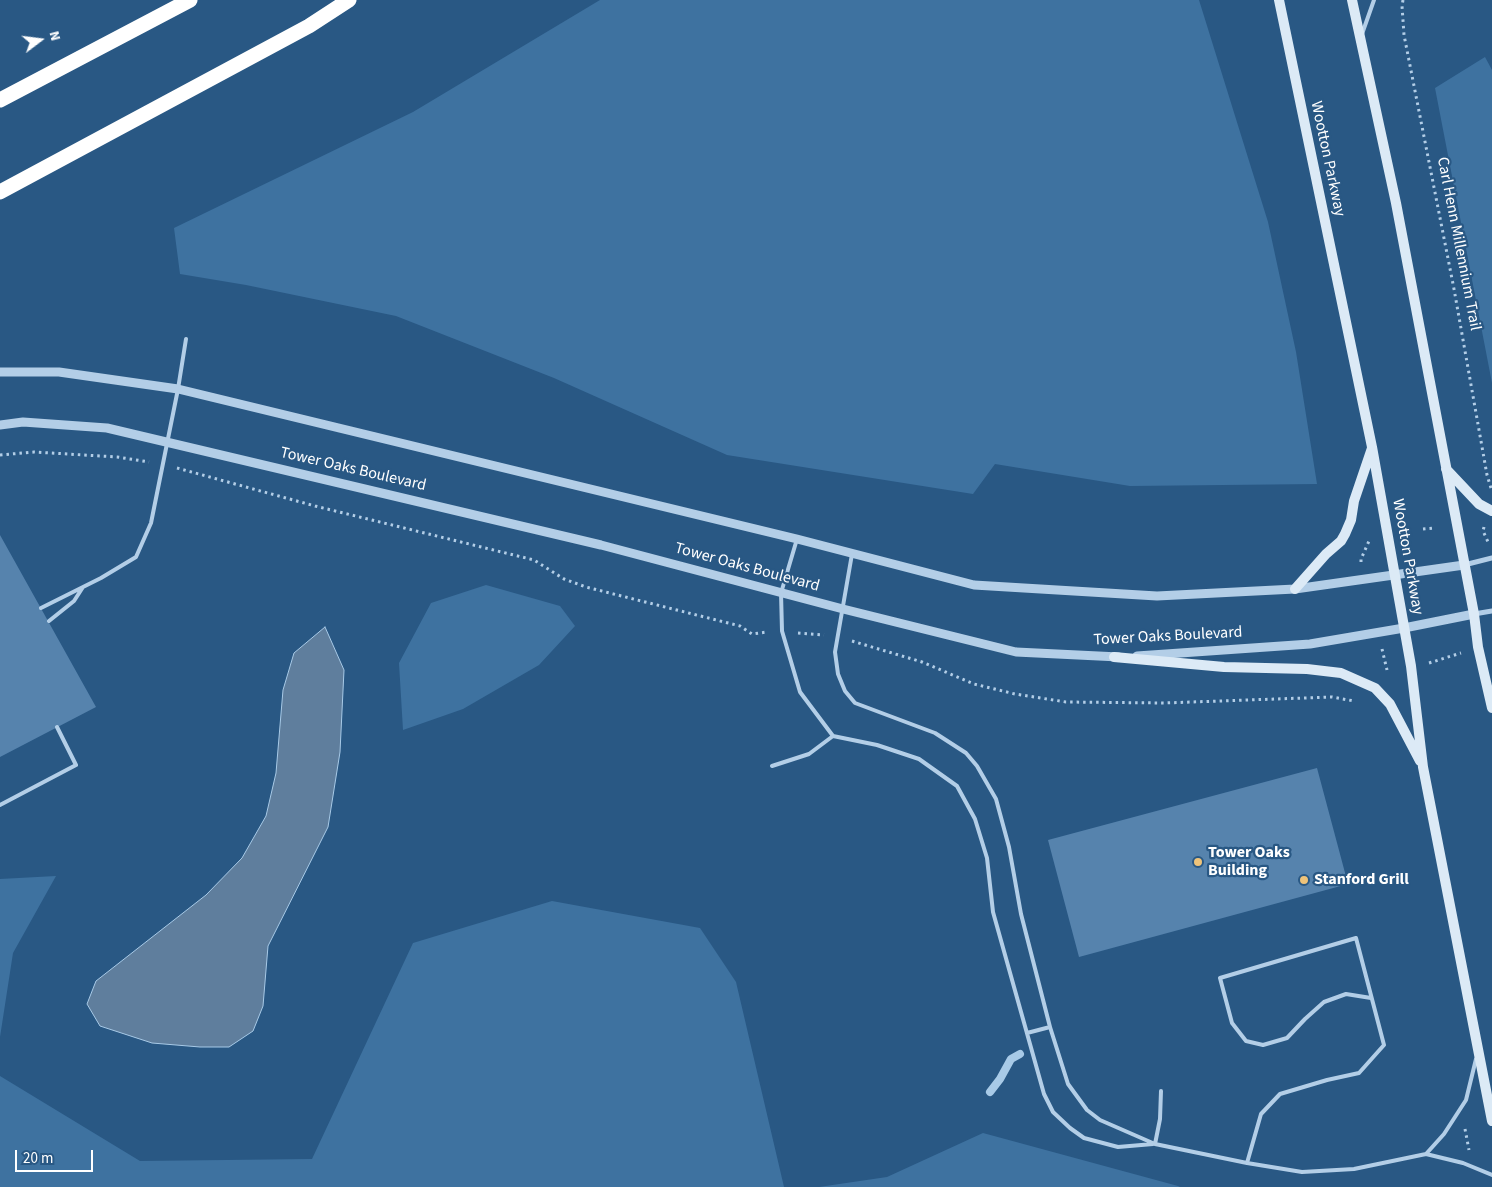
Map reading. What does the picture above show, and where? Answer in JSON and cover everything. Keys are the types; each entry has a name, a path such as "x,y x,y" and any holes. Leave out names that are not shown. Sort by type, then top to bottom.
{"highway":[{"path":"0,100 190,0"},
{"path":"0,192 309,26 349,0"}],"main road":[{"name":"Wootton Parkway","path":"1278,0 1372,447 1411,666 1423,767 1492,1121"},
{"path":"1352,0 1396,203 1474,614 1478,646 1492,708"},
{"path":"1295,589 1326,554 1341,541 1345,534 1351,520 1354,501 1372,447"},
{"path":"1445,468 1479,504 1492,511"},
{"path":"1114,658 1224,667 1307,669 1341,673 1375,688 1390,704 1423,767"}],"street":[{"path":"0,372 58,372 178,389 797,539 974,586 1157,596 1295,589 1464,565 1492,558"},
{"name":"Tower Oaks Boulevard","path":"0,425 23,422 107,428 602,545 842,609 1016,652 1114,658 1310,644 1492,611"}],"lane":[{"path":"1361,39 1374,0"},
{"path":"41,608 136,558 151,522 178,389 186,339"},
{"path":"797,539 781,593 782,631 800,692 833,736 877,745 918,759 957,786 975,819 987,858 993,912 1044,1094 1053,1112 1084,1138 1118,1147 1155,1144"},
{"path":"852,554 835,652 838,674 845,691 855,703 935,733 966,753 977,766 996,800 1009,847 1021,914 1050,1027 1068,1084 1087,1110 1100,1120 1155,1144 1302,1172 1354,1169 1426,1154 1463,1163 1492,1175"},
{"path":"49,621 74,601 83,587"},
{"path":"0,805 76,765 57,727"},
{"path":"772,766 809,754 833,736"},
{"path":"1247,1163 1261,1114 1280,1094 1359,1073 1384,1045 1356,938 1220,978 1232,1023 1246,1041 1263,1044 1287,1038 1304,1019 1324,1002 1346,994 1371,998"},
{"path":"1027,1033 1050,1027"},
{"path":"1426,1154 1444,1134 1466,1100 1478,1049"},
{"path":"1155,1144 1160,1119 1161,1091"}],"path":[{"name":"Carl Henn Millennium Trail","path":"1403,0 1404,35 1454,289 1486,475 1492,493"},
{"path":"1423,529 1434,528"},
{"path":"1361,562 1360,559 1369,541"},
{"path":"1382,647 1387,670"},
{"path":"1462,1124 1465,1128 1470,1158"}],"shaded area":[{"path":"600,0 1199,0 1268,222 1296,352 1317,484 1130,486 995,464 973,494 727,455 554,378 396,316 246,285 180,274 174,228 413,112"},
{"path":"1485,57 1492,70 1492,383 1435,88"},
{"path":"486,585 560,606 575,626 539,665 463,709 403,730 399,663 431,603"},
{"path":"325,627 344,670 340,752 328,827 268,946 263,1006 253,1031 229,1047 200,1047 152,1043 100,1026 87,1004 96,981 206,895 242,858 266,816 276,773 283,690 294,653"},
{"path":"56,876 13,953 0,1037 0,879"},
{"path":"552,901 700,928 736,982 784,1187 0,1187 0,1076 140,1161 312,1159 413,943"},
{"path":"983,1133 1180,1187 819,1187 887,1177"}],"building":[{"path":"0,535 96,707 0,757"},
{"name":"Tower Oaks Building","path":"1317,768 1348,884 1079,957 1048,840"}],"waterway":[{"path":"990,1092 1011,1059 1020,1054"}],"place":[{"name":"Tower Oaks Building","path":"1198,862"},
{"name":"Stanford Grill","path":"1304,880"}]}
